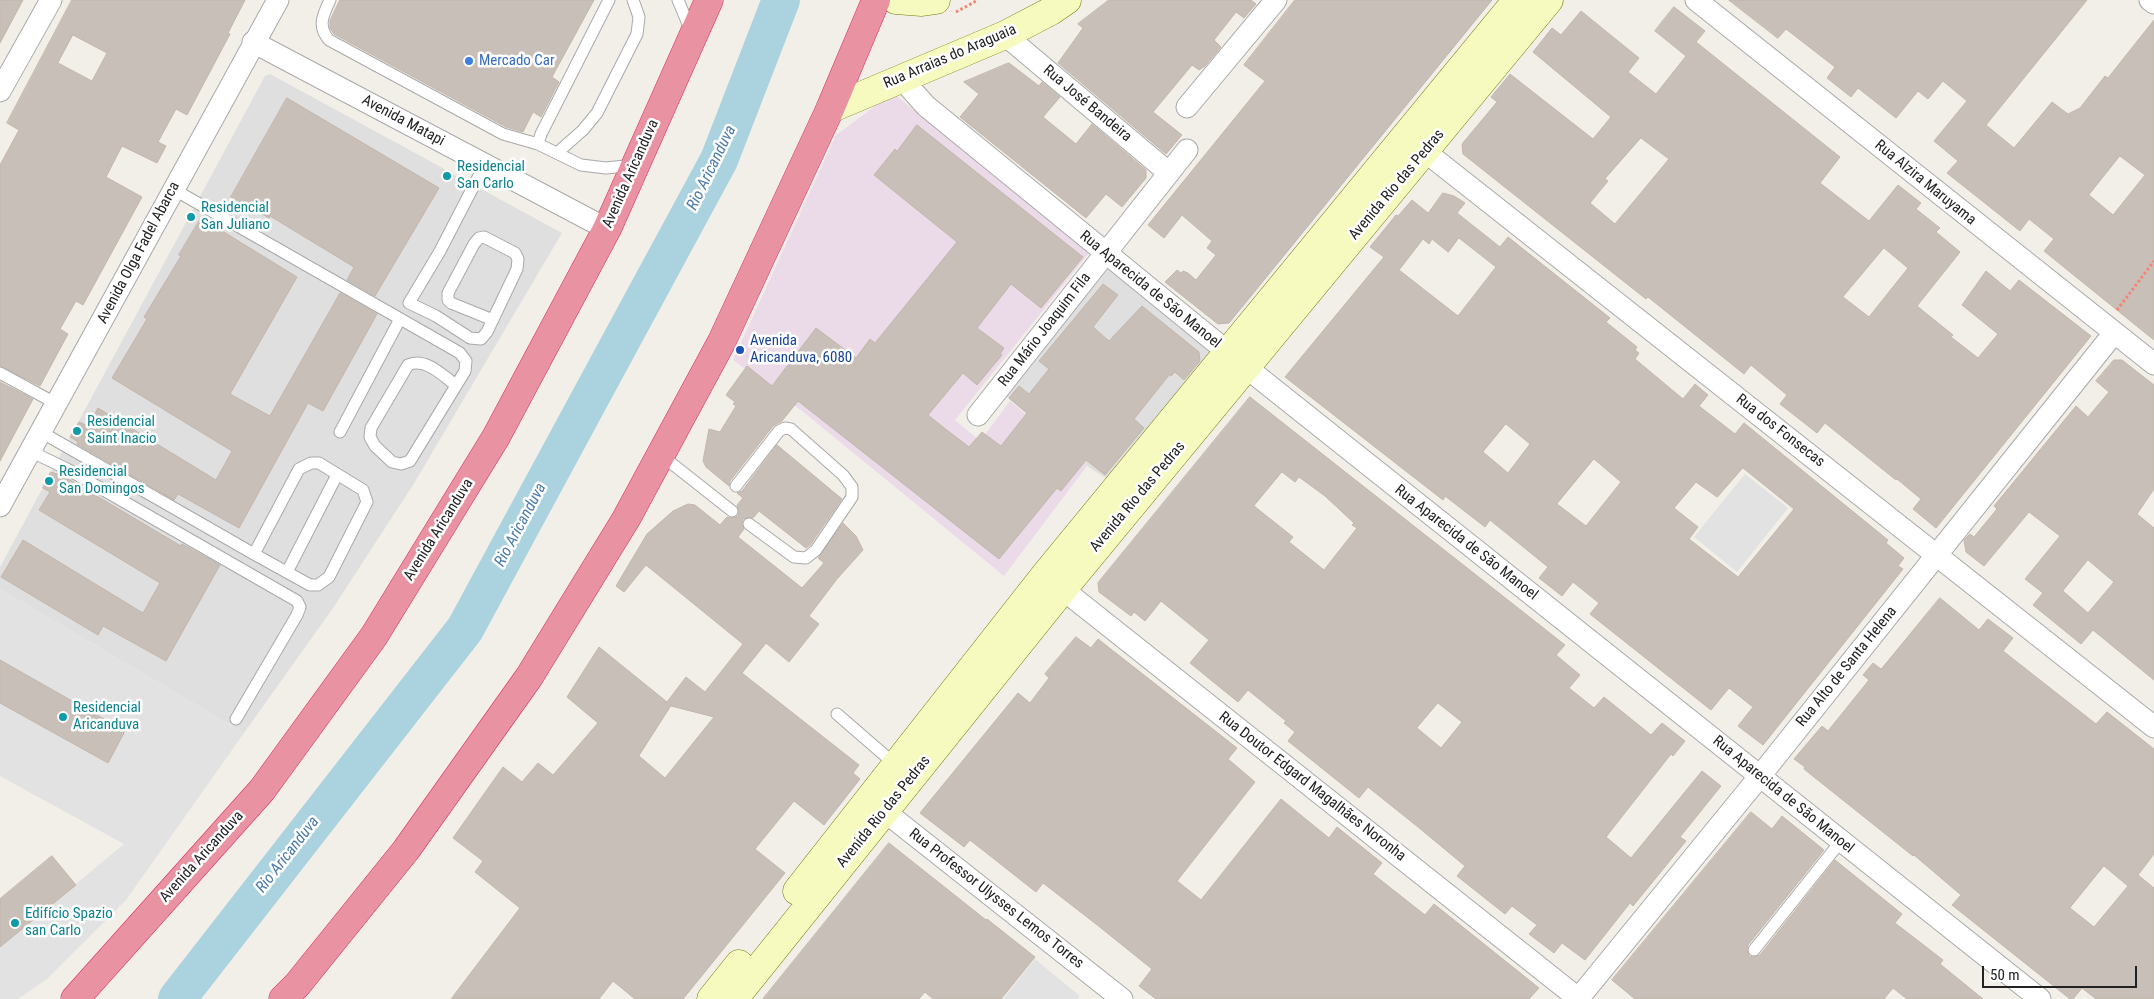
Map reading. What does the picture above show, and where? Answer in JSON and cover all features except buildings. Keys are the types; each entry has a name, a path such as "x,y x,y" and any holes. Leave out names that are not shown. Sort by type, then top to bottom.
{"highway":[{"name":"Avenida Aricanduva","path":"75,999 262,790 374,636 496,437 607,228 709,0"},
{"path":"283,999 297,985 406,850 529,677 626,519 721,343 830,109 876,0"}],"main road":[{"path":"896,0 922,2 936,0"},
{"name":"Rua Arraias do Araguaia","path":"830,109 1005,34 1051,11 1067,0"},
{"name":"Avenida Rio das Pedras","path":"734,999 877,806 1054,582 1415,143 1517,0"},
{"name":"Avenida Rio das Pedras","path":"1415,143 1550,0"},
{"name":"Avenida Rio das Pedras","path":"711,999 877,806"}],"street":[{"path":"0,91 51,0"},
{"name":"Avenida Olga Fadel Abarca","path":"0,506 253,42 278,0"},
{"path":"1187,107 1276,0"},
{"name":"Rua Alzira Maruyama","path":"1696,0 2154,364"},
{"path":"2150,0 2154,3"},
{"name":"Rua José Bandeira","path":"1005,34 1169,173"},
{"name":"Avenida Matapi","path":"253,42 607,228"},
{"name":"Rua Aparecida de São Manoel","path":"901,78 926,106 1105,254 2040,999"},
{"name":"Rua dos Fonsecas","path":"1415,143 2154,727"},
{"name":"Rua Mário Joaquim Fila","path":"978,415 1187,150"},
{"name":"Rua Alto de Santa Helena","path":"1578,999 1937,555 2109,330"},
{"name":"Rua Doutor Edgard Magalhães Noronha","path":"1054,582 1578,999"},
{"name":"Rua Professor Ulysses Lemos Torres","path":"877,806 1122,999"}],"lane":[{"path":"330,0 321,24 323,32 329,40 502,134 538,144 581,165 592,167 636,165"},
{"path":"538,144 609,0"},
{"path":"557,153 583,130 597,113 636,34 639,17 633,0"},
{"path":"678,0 693,36"},
{"path":"485,164 440,251 409,303 436,316 470,338 481,339 488,332 517,269 518,259 515,253 484,237 479,238 474,244 448,293 448,300 493,320"},
{"path":"173,189 460,353 466,361 465,371 410,461 401,464 392,462 375,446 370,438 371,428 408,366 414,362 423,363 456,384"},
{"path":"340,432 400,319"},
{"path":"0,373 57,404"},
{"path":"722,503 778,431 785,428 791,429 843,475 852,487 852,497 816,550 806,558 794,557 749,524"},
{"path":"41,432 254,554 310,585 318,585 329,577 367,502 363,490 319,463 311,463 300,469 254,554"},
{"path":"30,451 66,469 297,601 300,607 297,615 236,719"},
{"path":"661,455 732,511"},
{"path":"287,572 337,475"},
{"path":"837,714 904,771"},
{"path":"1754,950 1841,841"}],"path":[{"path":"2109,330 2154,261"}],"shaded area":[{"path":"270,74 562,233 413,485 333,608 244,733 0,589 0,567 265,76"},
{"path":"893,93 1089,253 955,420 980,441 1010,401 1087,466 1004,576 802,411 733,360 836,135"},
{"path":"1108,269 1215,356 1113,483 1087,466 1002,393"},
{"path":"1745,474 1788,508 1737,572 1694,537"},
{"path":"0,589 244,733 126,900 47,979 18,999 0,999 0,947 124,844 0,776"},
{"path":"1035,959 1080,996 1077,999 1003,999"}],"waterway":[{"name":"Rio Aricanduva","path":"177,999 465,629 719,160 781,0"}],"place":[{"name":"Mercado Car","path":"469,61"},
{"name":"Residencial San Carlo","path":"447,176"},
{"name":"Residencial San Juliano","path":"191,217"},
{"name":"Avenida Aricanduva, 6080","path":"740,350"},
{"name":"Residencial Saint Inacio","path":"77,431"},
{"name":"Residencial San Domingos","path":"49,481"},
{"name":"Residencial Aricanduva","path":"63,717"},
{"name":"Edifício Spazio san Carlo","path":"15,923"}]}
